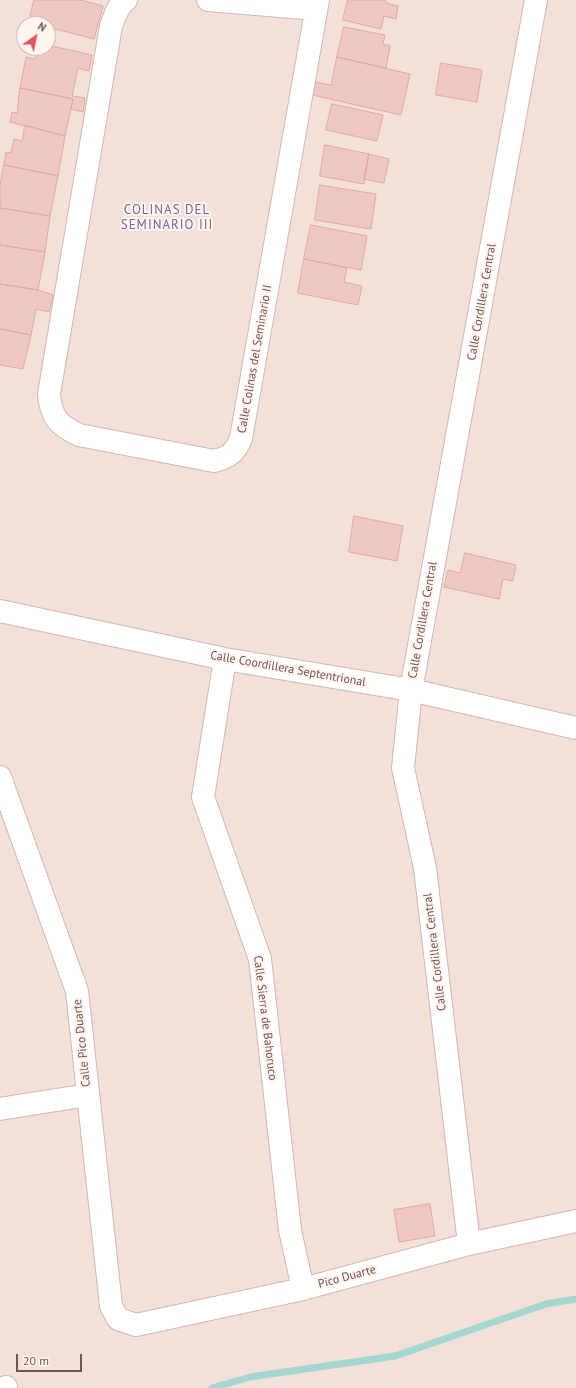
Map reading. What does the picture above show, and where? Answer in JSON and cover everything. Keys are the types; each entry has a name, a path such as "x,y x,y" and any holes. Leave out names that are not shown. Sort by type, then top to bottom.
{"street":[{"name":"Calle Colinas del Seminario II","path":"126,0 121,4 115,14 111,26 49,394 50,407 56,419 67,429 79,435 214,461 223,459 232,454 238,447 241,438 317,4 208,0"},
{"name":"Calle Cordillera Central","path":"469,1244 425,868 403,768 411,690 536,0"},
{"name":"Calle Coordillera Septentrional","path":"0,611 225,659 411,690 576,728"},
{"name":"Calle Sierra de Bahoruco","path":"225,659 203,797 260,959 290,1230 303,1289"},
{"name":"Calle Pico Duarte","path":"0,777 76,991 111,1306 118,1319"},
{"path":"0,1109 88,1095"},
{"name":"Pico Duarte","path":"118,1319 136,1325 303,1289 469,1244 576,1221"}],"shaded area":[{"path":"0,0 576,0 576,1388 0,1388"}],"building":[{"path":"34,0 81,0 103,6 94,39 56,29 56,16 31,16"},
{"path":"348,0 386,0 386,3 398,6 396,19 384,16 381,29 343,20"},
{"path":"344,27 385,35 383,44 390,46 386,68 337,57"},
{"path":"56,47 92,55 89,71 78,68 72,96 85,98 83,112 71,109 73,99 20,88 26,57 35,59 36,56 56,56"},
{"path":"337,57 410,74 401,115 312,95 315,82 331,85"},
{"path":"441,63 482,70 477,102 436,95"},
{"path":"20,88 73,99 65,136 10,122 12,112 17,113"},
{"path":"332,104 383,115 377,141 326,130"},
{"path":"25,125 65,136 58,176 4,165 6,152 11,153 14,139 22,141"},
{"path":"325,145 369,154 364,184 320,176"},
{"path":"369,154 389,159 384,183 364,179"},
{"path":"4,165 58,176 50,216 0,208 0,185"},
{"path":"320,185 376,194 371,229 315,220"},
{"path":"0,208 50,216 45,252 0,245"},
{"path":"311,225 367,236 361,270 304,259"},
{"path":"0,245 45,252 38,290 0,284"},
{"path":"304,259 347,268 344,282 362,286 358,305 298,293"},
{"path":"0,284 38,290 53,295 49,312 36,309 31,335 0,329"},
{"path":"0,329 31,335 23,369 0,365"},
{"path":"354,516 403,526 397,561 349,552"},
{"path":"465,553 516,565 513,581 503,579 499,599 444,587 448,570 460,573"},
{"path":"430,1204 435,1236 399,1242 394,1210"}],"waterway":[{"path":"212,1388 250,1377 395,1356 546,1304 576,1299"}],"district":[{"name":"COLINAS DEL SEMINARIO III","path":"167,218"}]}
